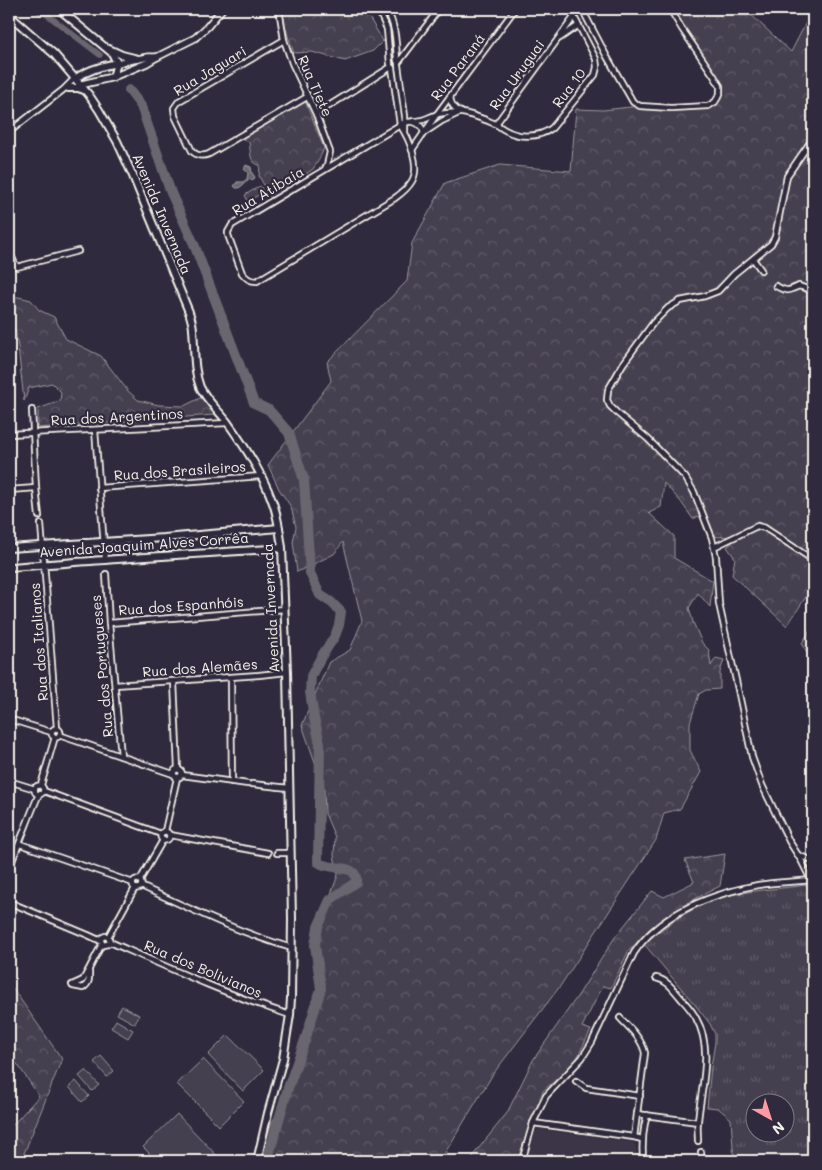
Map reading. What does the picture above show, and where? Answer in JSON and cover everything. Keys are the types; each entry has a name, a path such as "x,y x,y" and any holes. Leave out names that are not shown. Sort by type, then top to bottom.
{"main road":[{"path":"59,9 107,48 117,63 113,77 94,81 78,88 66,88 67,70"},
{"name":"Avenida Invernada","path":"9,15 46,47 89,95 104,118 133,176 189,312 193,329 196,377 206,397 245,448 262,476 273,504 279,528 282,548 287,672 292,948 290,1015 258,1161"},
{"path":"107,48 122,55 138,59"},
{"path":"74,79 91,69 117,63"},
{"path":"89,95 89,87 94,81"},
{"name":"Avenida Joaquim Alves Corrêa","path":"9,548 279,528"},
{"name":"Avenida Joaquim Alves Corrêa","path":"9,567 282,548"}],"street":[{"path":"113,77 142,66 195,38 222,9"},
{"name":"Rua Tiete","path":"279,9 284,40 292,63 316,114 330,152 328,165 324,171"},
{"path":"378,9 387,29 400,125 412,150"},
{"path":"386,9 396,35 405,121 404,132"},
{"path":"398,63 439,9"},
{"name":"Rua Paraná","path":"412,150 515,9"},
{"path":"570,9 579,25"},
{"path":"582,9 633,102 640,106 671,108 708,106 715,102 720,94 720,86 670,9"},
{"name":"Rua Uruguai","path":"496,124 574,17"},
{"name":"Rua Uruguai","path":"557,40 579,25"},
{"name":"Rua 10","path":"496,124 505,130 524,136 546,133 552,128 595,75 597,68 596,59 579,25"},
{"name":"Rua Jaguari","path":"284,40 179,101 174,108 175,116 192,151 195,154 204,156 307,97"},
{"path":"117,63 157,57"},
{"path":"316,114 391,66 392,61 398,63"},
{"path":"9,132 66,88 74,79"},
{"path":"450,97 454,108 496,124"},
{"path":"437,114 461,112"},
{"path":"411,121 422,126 424,132 461,112"},
{"name":"Rua Paraná","path":"405,121 418,122 437,114"},
{"name":"Rua Atibaia","path":"405,121 232,225 228,235 242,273 250,280 257,280 395,198 413,180 416,171 412,150"},
{"path":"522,1161 533,1123 546,1096 582,1058 592,1042 634,954 642,942 659,926 681,911 708,898 760,885 812,880 789,841 762,785 752,757 719,604 714,547 694,492 685,477 648,439 610,406 607,395 623,364 653,323 668,308 680,301 718,291 734,274 771,244 775,237 787,176 813,138"},
{"path":"9,251 17,267 78,251"},
{"path":"753,259 761,270"},
{"path":"776,286 784,291 789,291 799,286 813,291"},
{"path":"32,410 36,488 40,516"},
{"name":"Rua dos Argentinos","path":"9,434 227,423"},
{"path":"95,430 105,560"},
{"name":"Rua dos Brasileiros","path":"99,488 262,476"},
{"path":"9,490 36,488"},
{"name":"Rua dos Italianos","path":"42,524 56,728"},
{"path":"714,547 757,526 766,528 813,560"},
{"name":"Rua dos Portugueses","path":"106,574 121,756"},
{"name":"Rua dos Espanhóis","path":"109,622 285,609"},
{"name":"Rua dos Alemães","path":"115,685 287,672"},
{"path":"231,677 232,782"},
{"path":"141,886 140,880 163,840 161,838 181,770 178,769 174,682"},
{"path":"9,719 51,732 52,735 121,756 173,774 174,776 288,788"},
{"path":"9,868 27,822 44,788 41,785 60,731 56,728 51,732"},
{"path":"173,774 178,769"},
{"path":"9,780 35,789 35,792 163,833 168,832 170,836 268,852"},
{"path":"35,789 36,786 41,785"},
{"path":"163,840 168,839 170,836"},
{"path":"20,844 133,883 135,888"},
{"path":"276,852 290,853"},
{"path":"798,855 813,861"},
{"path":"133,883 136,879 140,880"},
{"path":"9,902 106,945 135,888 141,886 208,917 292,948"},
{"path":"90,970 90,981 87,985 83,988 72,985 83,980 90,970 102,937 109,939"},
{"name":"Rua dos Bolivianos","path":"109,939 191,978 264,1007 290,1015"},
{"path":"656,978 667,982 691,1010 704,1040 706,1060 698,1122 698,1140"},
{"path":"620,1018 644,1047 646,1059 634,1137"},
{"path":"576,1081 586,1088 640,1096"},
{"path":"637,1114 698,1122"},
{"path":"643,1161 642,1139 646,1115"},
{"path":"533,1123 642,1139"},
{"path":"701,1152 702,1161"}],"shaded area":[{"path":"539,1129 632,1142 635,1144 637,1161 527,1161 533,1133"}],"green space":[{"path":"281,9 364,9 383,41 373,51 345,61 312,52 294,53"},
{"path":"670,9 745,9 791,52 813,9 813,586 787,626 732,575 735,558 727,547 735,540 732,536 717,537 699,516 693,519 664,483 661,507 649,513 674,536 674,558 713,581 710,607 698,593 689,608 702,643 709,650 711,666 716,658 724,660 720,672 720,689 706,690 699,694 690,723 690,750 701,772 680,809 664,813 656,840 561,985 493,1074 440,1161 261,1161 272,1122 278,1112 297,1053 320,1004 325,983 313,942 338,875 334,855 335,837 325,814 324,788 302,725 329,662 350,650 362,621 343,542 334,554 297,572 293,542 296,527 291,507 279,489 268,465 331,381 327,362 407,281 412,243 445,183 500,165 571,171 576,109 603,110 640,106 708,106 720,94 720,86"},
{"path":"305,101 324,148 313,169 271,198 259,176 260,165 252,160 249,142 240,138"},
{"path":"260,186 264,192 248,201 245,195"},
{"path":"9,297 31,300 39,310 54,317 66,339 101,356 128,391 138,400 159,405 184,406 202,397 214,415 38,428 38,409 60,401 61,392 52,383 29,388 24,401 15,329 9,329"},
{"path":"813,626 813,664 802,643"},
{"path":"725,854 720,886 691,901 649,929 628,952 611,988 603,986 582,1027 591,1030 574,1064 543,1091 517,1161 470,1161 507,1113 533,1060 579,994 615,937 652,891 664,897 694,882 685,860"},
{"path":"813,884 813,1161 734,1161 731,1119 718,1108 707,1107 715,1034 696,1006 644,944 677,919 701,905 741,893"},
{"path":"9,983 62,1059 21,1161 11,1161 9,1157 9,1129 39,1096 9,1052"},
{"path":"122,1006 139,1015 135,1024 117,1014"},
{"path":"116,1020 133,1030 128,1038 111,1028"},
{"path":"228,1035 264,1070 243,1091 208,1055"},
{"path":"101,1056 114,1071 107,1077 94,1062"},
{"path":"203,1059 244,1101 219,1126 177,1084"},
{"path":"86,1070 99,1085 92,1091 79,1076"},
{"path":"76,1081 89,1096 82,1102 69,1087"},
{"path":"177,1114 222,1161 157,1161 143,1147"}],"water":[{"path":"246,165 251,167 255,177 239,188 236,188 234,186 237,182 243,182 247,179 248,173 244,169"}],"waterway":[{"path":"33,9 46,14 100,55"},
{"path":"129,90 141,106 171,193 194,244 254,403 269,410 289,433 304,480 310,573 320,595 341,612 335,636 311,676 310,692 320,743 318,862 329,867 353,872 356,882 330,900 318,927 315,945 321,989 288,1088 267,1161"}]}
